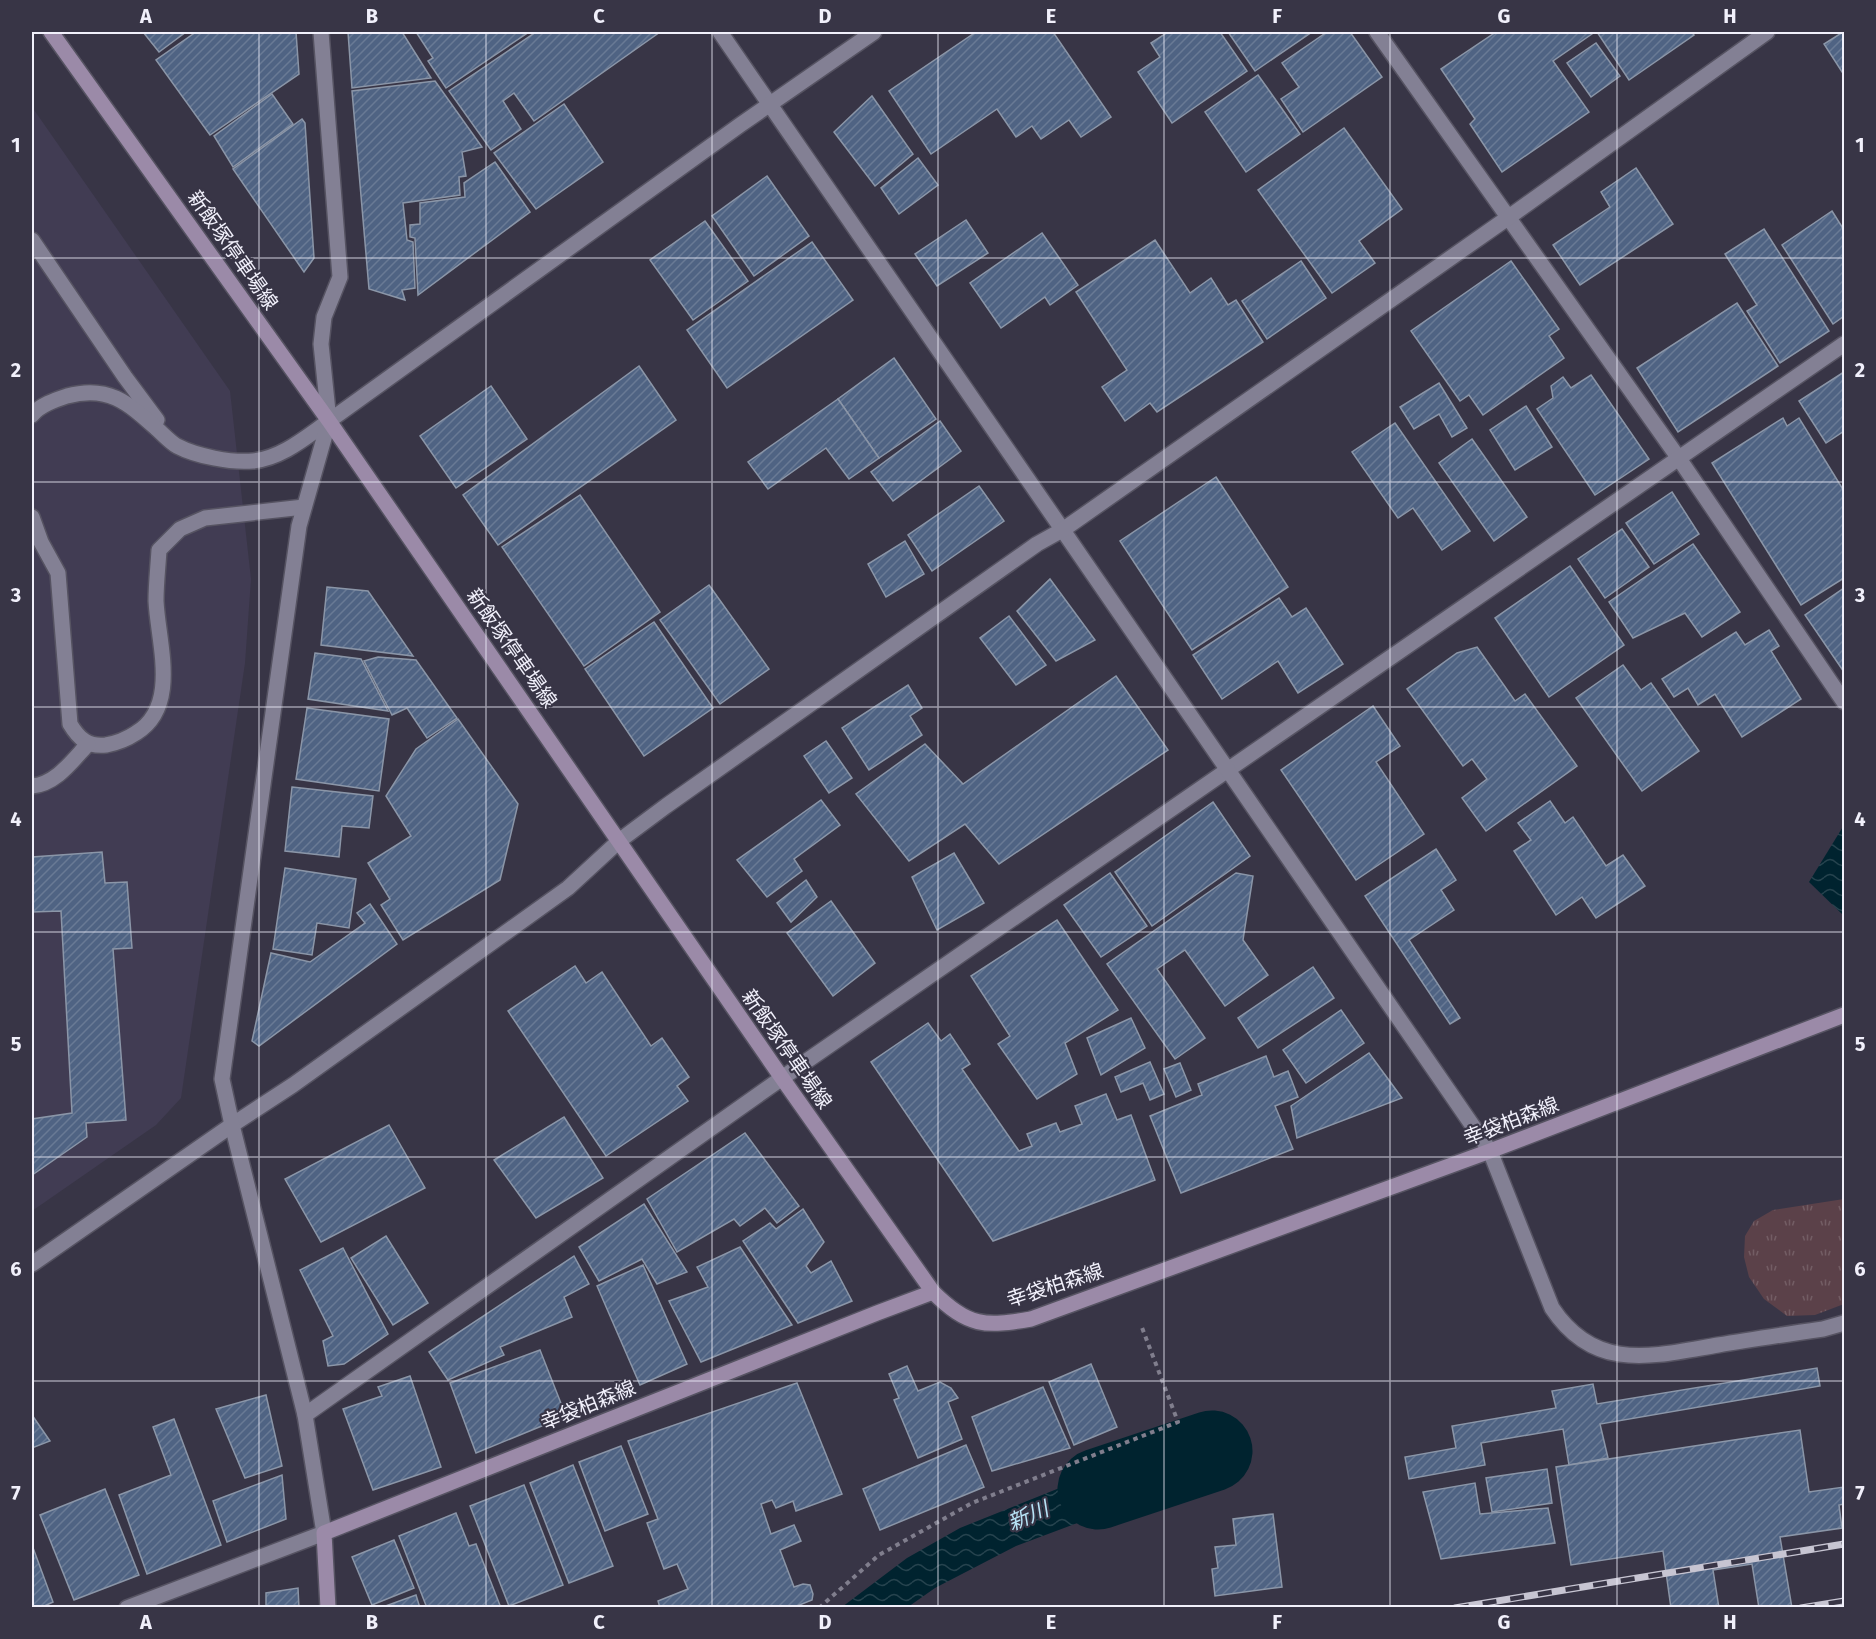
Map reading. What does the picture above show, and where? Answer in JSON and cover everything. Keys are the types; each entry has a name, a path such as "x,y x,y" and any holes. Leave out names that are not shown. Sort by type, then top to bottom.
{"main road":[{"name":"新飯塚停車場線","path":"51,32 329,421 782,1078 933,1292"},
{"name":"幸袋柏森線","path":"324,1533 933,1292 952,1311 972,1322 1002,1324 1031,1319 1490,1151 1845,1015"},
{"path":"324,1533 328,1608"}],"street":[{"path":"127,1608 324,1533 305,1415 222,1079 298,526 329,421 321,344 324,317 340,278 321,32"},
{"path":"720,32 1490,1151 1552,1308 1563,1325 1578,1339 1615,1353 1646,1357 1823,1329 1845,1323"},
{"path":"32,415 38,409 86,391 110,394 138,412 176,446 212,458 238,462 255,461 283,452 874,32"},
{"path":"1377,32 1680,460 1845,702"},
{"path":"32,1264 303,1078 568,888 619,841 666,806 1037,544 1064,529 1509,217 1767,32"},
{"path":"32,240 125,377 176,446"},
{"path":"305,1415 782,1078 1845,344"},
{"path":"32,517 41,542 58,573 70,724 76,735 88,744 98,746 114,744 143,729 154,717 161,700 163,682 156,599 159,550 180,529 204,518 304,507"},
{"path":"32,786 40,785 56,777 88,744"}],"path":[{"path":"819,1608 879,1555 972,1503 1178,1422 1141,1325"}],"shaded area":[{"path":"32,107 230,391 251,579 245,663 181,1098 156,1125 32,1211"}],"green space":[{"path":"1844,1199 1844,1304 1815,1315 1787,1316 1764,1299 1749,1277 1744,1257 1745,1236 1754,1221 1773,1210"}],"water":[{"path":"1844,825 1844,916 1809,882"},
{"path":"1196,1433 1211,1473 1016,1546 935,1588 908,1607 842,1607 907,1558 960,1528"}],"building":[{"path":"143,32 186,32 159,52"},
{"path":"196,32 296,32 299,74 210,135 156,60"},
{"path":"348,32 402,32 431,78 352,88"},
{"path":"416,32 529,32 446,88 428,61 433,58"},
{"path":"536,32 660,32 534,121 514,93 503,101 521,129 491,150 449,91"},
{"path":"976,32 1053,32 1111,117 1081,137 1069,120 1041,139 1032,126 1016,137 997,109 931,154 889,91"},
{"path":"1168,32 1220,32 1247,71 1172,123 1138,72 1160,57 1151,43"},
{"path":"1228,32 1312,32 1255,71"},
{"path":"1327,32 1350,32 1382,77 1303,132 1281,99 1299,87 1282,63"},
{"path":"1496,32 1590,32 1592,34 1553,61 1589,112 1502,172 1470,124 1475,119 1441,69"},
{"path":"1597,32 1692,32 1694,35 1629,80"},
{"path":"1844,32 1844,75 1824,44"},
{"path":"1596,43 1620,76 1591,97 1567,63"},
{"path":"1258,75 1300,134 1246,172 1205,112"},
{"path":"435,81 482,147 462,152 466,176 459,177 460,195 403,203 407,240 413,242 415,288 402,290 405,300 369,289 352,91"},
{"path":"272,94 293,124 233,167 214,136"},
{"path":"872,96 913,154 875,186 834,132"},
{"path":"564,104 603,162 536,209 494,153"},
{"path":"302,119 305,123 314,258 304,272 233,169"},
{"path":"1344,128 1402,209 1359,241 1375,263 1332,293 1258,190"},
{"path":"918,158 938,185 899,214 881,188"},
{"path":"495,162 530,212 418,295 415,238 410,237 410,225 420,224 420,203 465,197 464,183"},
{"path":"1636,168 1673,224 1580,285 1553,245 1610,207 1601,192"},
{"path":"767,176 809,236 754,276 712,216"},
{"path":"1832,211 1844,230 1844,316 1833,324 1782,245"},
{"path":"966,220 988,253 937,286 915,254"},
{"path":"705,221 748,281 693,320 650,260"},
{"path":"1764,229 1829,331 1780,363 1747,311 1757,305 1725,254"},
{"path":"1042,233 1078,285 1050,305 1045,297 1001,328 970,283"},
{"path":"1155,240 1190,293 1211,278 1228,305 1236,300 1263,342 1157,412 1150,403 1125,421 1102,387 1127,370 1076,292"},
{"path":"812,242 853,300 727,388 687,330"},
{"path":"1301,261 1326,298 1267,339 1242,301"},
{"path":"1511,261 1559,329 1549,336 1564,358 1483,415 1469,395 1460,401 1411,331"},
{"path":"1737,303 1778,366 1678,432 1637,368"},
{"path":"894,358 936,419 879,458 838,399"},
{"path":"639,366 676,420 498,545 463,495"},
{"path":"1844,372 1844,431 1826,443 1799,401"},
{"path":"1591,375 1649,459 1595,495 1537,409 1553,398 1551,386 1563,377 1571,388"},
{"path":"1439,383 1467,428 1452,437 1439,414 1414,429 1400,407"},
{"path":"491,386 527,439 456,488 420,436"},
{"path":"838,399 879,458 849,479 826,448 768,489 748,462"},
{"path":"1526,406 1552,447 1515,470 1490,430"},
{"path":"1783,418 1787,426 1799,418 1844,491 1844,578 1801,605 1712,463"},
{"path":"940,421 961,451 893,501 871,472"},
{"path":"1395,423 1470,531 1442,550 1413,508 1398,518 1352,452"},
{"path":"1472,439 1527,517 1494,541 1439,463"},
{"path":"1216,477 1288,587 1192,650 1120,541"},
{"path":"979,486 1004,521 932,571 908,535"},
{"path":"1672,492 1699,534 1654,564 1626,523"},
{"path":"580,495 660,612 584,666 502,547"},
{"path":"1622,529 1649,567 1605,598 1578,559"},
{"path":"905,541 924,574 886,597 868,564"},
{"path":"1693,544 1740,612 1702,637 1685,613 1633,638 1609,602"},
{"path":"1570,566 1624,645 1549,697 1495,618"},
{"path":"1050,579 1095,640 1056,661 1017,611"},
{"path":"709,585 769,669 720,704 660,620"},
{"path":"327,587 368,591 413,656 321,645"},
{"path":"1844,588 1844,672 1805,615"},
{"path":"1279,598 1292,617 1306,608 1343,664 1298,693 1278,661 1222,699 1193,655"},
{"path":"1009,616 1046,665 1016,685 980,638"},
{"path":"654,622 713,708 644,756 585,669"},
{"path":"1769,630 1779,646 1771,651 1801,699 1742,737 1715,694 1698,705 1688,688 1674,697 1662,679 1736,632 1745,645"},
{"path":"1477,647 1515,701 1525,694 1577,766 1486,831 1462,798 1487,779 1472,759 1463,766 1407,689 1457,653"},
{"path":"315,653 361,659 388,711 308,699"},
{"path":"378,657 416,660 457,718 427,738 407,708 392,715 364,661"},
{"path":"1623,665 1641,690 1651,683 1699,751 1642,791 1576,698"},
{"path":"1116,676 1168,750 999,864 965,824 909,861 856,794 925,744 963,784"},
{"path":"908,685 922,708 910,716 922,735 869,770 842,728"},
{"path":"1373,706 1400,746 1376,762 1424,834 1356,880 1281,770"},
{"path":"307,708 389,719 379,791 296,779"},
{"path":"458,719 518,804 500,880 403,940 381,905 390,899 368,863 411,836 386,796 416,749"},
{"path":"826,741 852,778 829,793 804,756"},
{"path":"292,787 373,796 369,828 342,826 339,857 285,851"},
{"path":"821,800 840,825 794,859 802,871 767,897 737,860"},
{"path":"1550,801 1565,823 1573,817 1606,866 1623,855 1645,886 1596,918 1582,897 1556,915 1514,851 1531,840 1518,823"},
{"path":"1213,802 1250,856 1152,926 1115,872"},
{"path":"1436,849 1456,880 1441,890 1454,910 1409,940 1460,1018 1450,1024 1365,896"},
{"path":"102,852 105,883 127,882 132,948 113,949 126,1120 86,1123 87,1137 32,1175 32,1119 72,1113 61,911 32,912 32,857"},
{"path":"954,853 984,903 937,930 912,877"},
{"path":"285,868 356,879 349,928 317,923 312,955 273,949"},
{"path":"1110,873 1147,926 1101,957 1064,905"},
{"path":"1236,873 1253,876 1243,940 1268,975 1225,1006 1185,950 1157,969 1205,1038 1175,1059 1107,964"},
{"path":"806,880 817,897 791,922 777,903"},
{"path":"831,901 875,963 833,996 787,933"},
{"path":"370,904 397,944 259,1046 252,1041 271,953 310,962 365,923 357,913"},
{"path":"1057,920 1118,1010 1065,1043 1077,1074 1037,1099 998,1044 1010,1036 971,976"},
{"path":"575,966 586,983 602,972 651,1046 662,1038 689,1077 677,1086 688,1101 606,1156 508,1011"},
{"path":"1313,967 1334,998 1258,1048 1238,1018"},
{"path":"1341,1010 1364,1043 1306,1083 1283,1050"},
{"path":"1131,1018 1145,1048 1101,1075 1087,1038"},
{"path":"928,1023 941,1041 950,1034 970,1064 962,1069 1019,1151 1032,1146 1027,1134 1056,1123 1060,1132 1082,1124 1075,1106 1106,1094 1117,1120 1131,1115 1155,1180 993,1241 871,1062"},
{"path":"1369,1053 1402,1098 1297,1138 1291,1106"},
{"path":"1266,1056 1274,1077 1288,1071 1298,1097 1275,1106 1293,1149 1181,1193 1150,1116 1202,1095 1198,1084"},
{"path":"1150,1062 1164,1094 1150,1100 1143,1083 1121,1092 1115,1077"},
{"path":"1180,1063 1191,1090 1176,1097 1164,1069"},
{"path":"564,1117 603,1178 536,1218 494,1160"},
{"path":"389,1125 425,1188 321,1242 285,1179"},
{"path":"745,1133 799,1206 777,1223 765,1208 740,1226 734,1219 677,1252 647,1199"},
{"path":"644,1204 687,1272 657,1284 642,1259 599,1281 579,1247"},
{"path":"803,1209 824,1242 806,1266 811,1273 831,1261 852,1301 798,1323 743,1241 770,1223 776,1229"},
{"path":"386,1236 428,1303 393,1325 351,1258"},
{"path":"740,1247 792,1325 701,1362 669,1301 708,1287 697,1267"},
{"path":"343,1248 388,1334 344,1364 328,1366 323,1341 333,1336 300,1270"},
{"path":"574,1256 589,1284 564,1297 572,1317 500,1347 504,1355 448,1380 429,1352"},
{"path":"643,1265 687,1364 640,1385 597,1286"},
{"path":"540,1350 566,1416 476,1453 450,1383"},
{"path":"1091,1364 1117,1427 1074,1445 1049,1382"},
{"path":"907,1366 918,1391 940,1382 951,1388 958,1398 948,1402 962,1439 918,1458 894,1400 899,1398 889,1374"},
{"path":"1817,1368 1820,1386 1600,1424 1608,1458 1569,1465 1563,1429 1481,1443 1485,1465 1409,1479 1405,1457 1456,1448 1452,1426 1556,1408 1552,1391 1593,1384 1597,1404"},
{"path":"410,1376 441,1467 373,1490 343,1409 382,1396 378,1387"},
{"path":"797,1383 842,1494 796,1511 793,1501 776,1508 772,1500 761,1504 771,1534 794,1525 801,1541 780,1550 794,1587 803,1584 810,1585 812,1600 792,1608 660,1608 658,1601 688,1589 677,1564 664,1569 647,1523 658,1519 628,1441"},
{"path":"1043,1387 1070,1448 992,1471 972,1417"},
{"path":"266,1395 282,1466 245,1478 216,1409"},
{"path":"32,1415 50,1441 32,1448"},
{"path":"174,1419 221,1545 147,1574 119,1495 171,1475 153,1427"},
{"path":"1800,1430 1809,1492 1844,1487 1844,1504 1839,1505 1842,1528 1780,1537 1792,1608 1759,1608 1752,1564 1713,1570 1719,1608 1671,1608 1663,1551 1571,1565 1556,1467"},
{"path":"966,1445 984,1487 880,1530 863,1489"},
{"path":"621,1446 648,1514 605,1531 579,1462"},
{"path":"573,1465 613,1566 569,1583 530,1483"},
{"path":"1547,1469 1552,1503 1492,1512 1486,1478"},
{"path":"282,1475 286,1519 227,1542 213,1501"},
{"path":"1475,1483 1480,1514 1548,1508 1555,1543 1441,1559 1423,1492"},
{"path":"524,1485 563,1585 509,1606 470,1506"},
{"path":"105,1489 139,1575 74,1600 40,1515"},
{"path":"456,1513 469,1546 476,1544 501,1608 427,1608 399,1536"},
{"path":"1273,1514 1282,1587 1215,1596 1212,1569 1218,1568 1215,1547 1236,1545 1233,1519"},
{"path":"394,1540 414,1588 372,1605 352,1557"},
{"path":"32,1545 53,1602 40,1608 32,1608"},
{"path":"298,1588 299,1608 266,1608 266,1593"},
{"path":"416,1595 420,1608 380,1608"}],"waterway":[{"name":"新川","path":"1098,1489 1212,1451"}],"railway":[{"path":"1455,1608 1844,1544"},
{"path":"1801,1608 1844,1601"}]}
